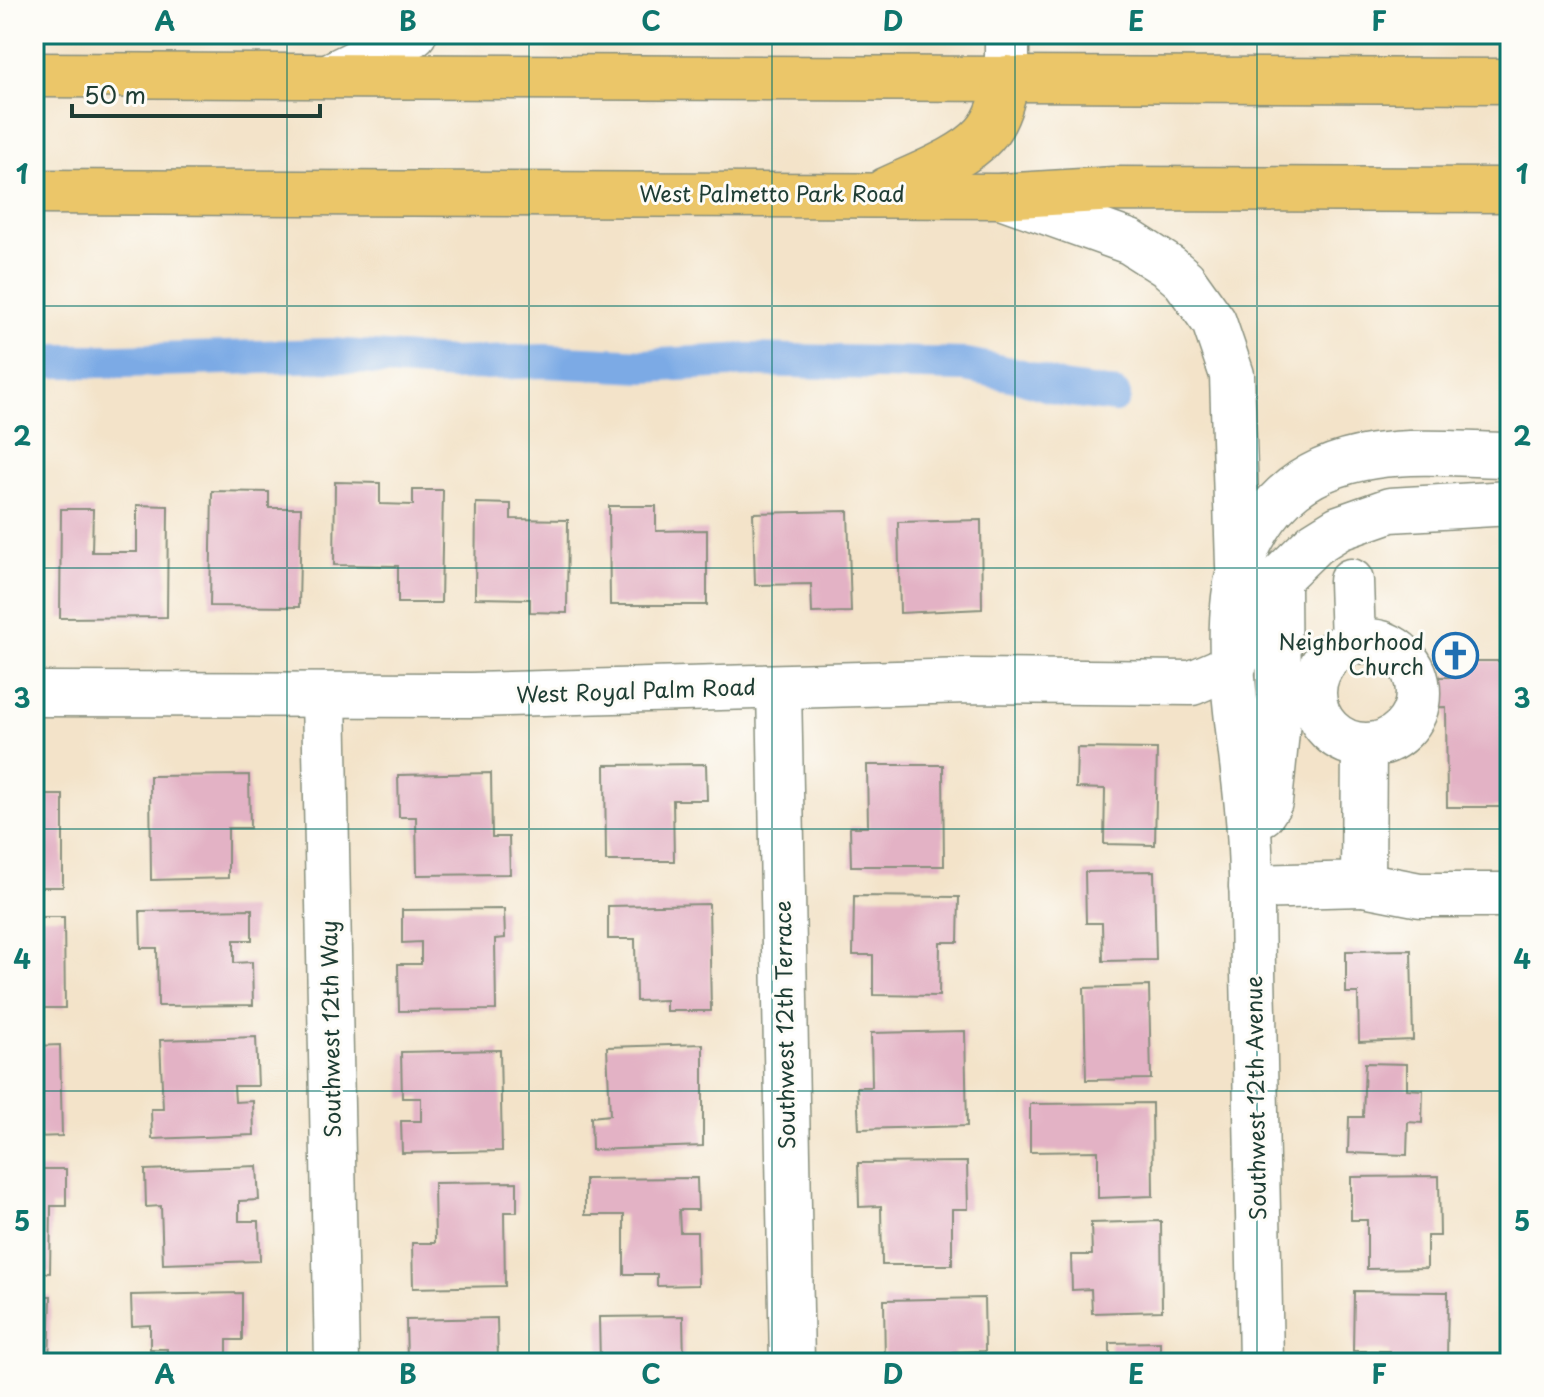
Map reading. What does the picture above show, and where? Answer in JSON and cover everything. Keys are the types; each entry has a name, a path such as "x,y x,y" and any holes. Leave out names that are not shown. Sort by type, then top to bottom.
{"main road":[{"path":"34,75 1510,81"},
{"path":"876,194 948,160 984,135 996,117 1007,78"},
{"name":"West Palmetto Park Road","path":"34,192 1001,196 1114,189 1510,190"}],"street":[{"path":"330,75 414,34"},
{"path":"1007,34 1007,78"},
{"path":"1001,196 1130,242 1184,280 1214,322 1232,375 1258,576 1339,528 1390,510 1510,503"},
{"name":"Southwest 12th Avenue","path":"1249,832 1270,802 1297,706 1258,576 1256,533 1269,514 1301,482 1348,461 1374,456 1510,455"},
{"name":"Southwest 12th Avenue","path":"1258,576 1233,617 1236,709 1249,832 1261,1363"},
{"path":"1351,581 1353,643"},
{"path":"1192,683 1236,709 1263,718 1297,706 1314,687 1318,672 1327,659 1353,643 1371,641 1388,646 1403,656 1413,671 1418,688 1417,705 1410,722 1398,735 1364,746 1346,742 1331,732 1320,719 1297,706"},
{"name":"West Royal Palm Road","path":"34,694 472,695 968,681 1192,683 1234,665"},
{"name":"Southwest 12th Terrace","path":"779,687 792,1363"},
{"name":"Southwest 12th Way","path":"324,695 337,1363"},
{"path":"1363,884 1364,746"},
{"path":"1251,887 1363,884 1420,895 1510,895"}],"building":[{"path":"335,482 380,483 380,504 413,505 413,490 443,490 441,603 398,603 398,566 334,565"},
{"path":"212,491 269,492 269,508 301,508 299,607 210,606"},
{"path":"476,503 511,504 511,519 568,520 567,613 530,612 530,599 475,598"},
{"path":"137,505 168,506 167,617 60,618 61,509 93,509 92,552 137,552"},
{"path":"609,506 656,506 656,531 707,530 707,605 610,605"},
{"path":"848,511 851,612 812,613 811,584 755,585 753,513"},
{"path":"981,520 982,609 900,613 898,522"},
{"path":"1449,661 1510,661 1510,807 1447,807 1446,707 1403,708 1403,677 1449,677"},
{"path":"1077,748 1157,749 1155,845 1104,844 1105,789 1076,788"},
{"path":"706,764 707,800 673,800 674,861 606,861 605,765"},
{"path":"867,765 943,765 944,866 851,866 850,827 868,827"},
{"path":"491,773 492,837 509,837 510,874 417,875 416,817 399,817 398,775"},
{"path":"249,775 250,828 228,828 228,878 151,880 150,776"},
{"path":"34,795 63,795 63,887 34,887"},
{"path":"1154,871 1156,960 1103,961 1102,923 1086,923 1085,872"},
{"path":"854,896 959,897 958,942 940,942 939,996 873,995 873,955 853,955"},
{"path":"709,904 711,1011 666,1011 666,1000 636,1001 635,939 608,939 608,906"},
{"path":"252,909 252,940 234,940 234,963 252,962 253,1005 158,1006 157,948 141,948 140,911"},
{"path":"504,909 505,938 495,939 496,1010 399,1011 398,964 421,964 421,942 402,943 402,910"},
{"path":"34,917 64,917 65,1008 34,1008"},
{"path":"1411,950 1413,1040 1359,1042 1358,993 1346,993 1346,951"},
{"path":"1149,986 1151,1079 1086,1080 1084,988"},
{"path":"965,1031 967,1126 859,1129 857,1087 872,1087 871,1033"},
{"path":"256,1037 258,1086 234,1086 235,1102 253,1101 254,1135 152,1139 151,1109 163,1109 160,1040"},
{"path":"703,1044 703,1146 592,1150 591,1117 610,1115 607,1047"},
{"path":"60,1045 62,1136 34,1137 34,1046"},
{"path":"500,1050 502,1151 402,1153 401,1121 421,1121 421,1098 402,1098 401,1052"},
{"path":"1365,1063 1407,1064 1407,1089 1423,1090 1422,1123 1408,1122 1407,1155 1348,1153 1349,1117 1363,1117"},
{"path":"1152,1103 1153,1196 1098,1198 1098,1151 1030,1152 1030,1104"},
{"path":"967,1162 968,1209 952,1209 952,1265 882,1265 881,1206 859,1207 858,1163"},
{"path":"257,1166 259,1200 239,1201 239,1221 259,1221 260,1261 163,1264 161,1206 146,1207 145,1170"},
{"path":"34,1169 66,1169 66,1206 51,1206 50,1273 34,1272"},
{"path":"1439,1176 1440,1236 1427,1236 1427,1268 1367,1269 1367,1220 1351,1220 1351,1177"},
{"path":"697,1178 698,1210 679,1210 680,1232 697,1232 698,1285 657,1286 657,1274 624,1274 624,1215 585,1215 585,1179"},
{"path":"517,1182 517,1212 504,1212 505,1286 413,1288 412,1243 435,1243 434,1183"},
{"path":"1161,1221 1162,1311 1092,1313 1091,1289 1072,1290 1071,1255 1092,1255 1091,1223"},
{"path":"1354,1291 1448,1292 1447,1361 1390,1363 1390,1351 1353,1351"},
{"path":"242,1293 242,1340 227,1340 227,1363 167,1363 167,1349 150,1349 150,1325 132,1326 131,1295"},
{"path":"34,1296 51,1296 49,1363 34,1363"},
{"path":"984,1298 985,1351 954,1352 955,1363 885,1363 884,1300"},
{"path":"683,1316 684,1363 600,1363 599,1317"},
{"path":"497,1318 498,1363 419,1363 419,1360 407,1360 406,1320"},
{"path":"1160,1342 1160,1363 1110,1363 1110,1343"}],"waterway":[{"path":"34,361 331,355 453,364 545,361 644,366 748,360 966,365 1021,376 1062,389 1114,396"}],"place":[{"name":"Neighborhood Church","path":"1455,655"}]}
